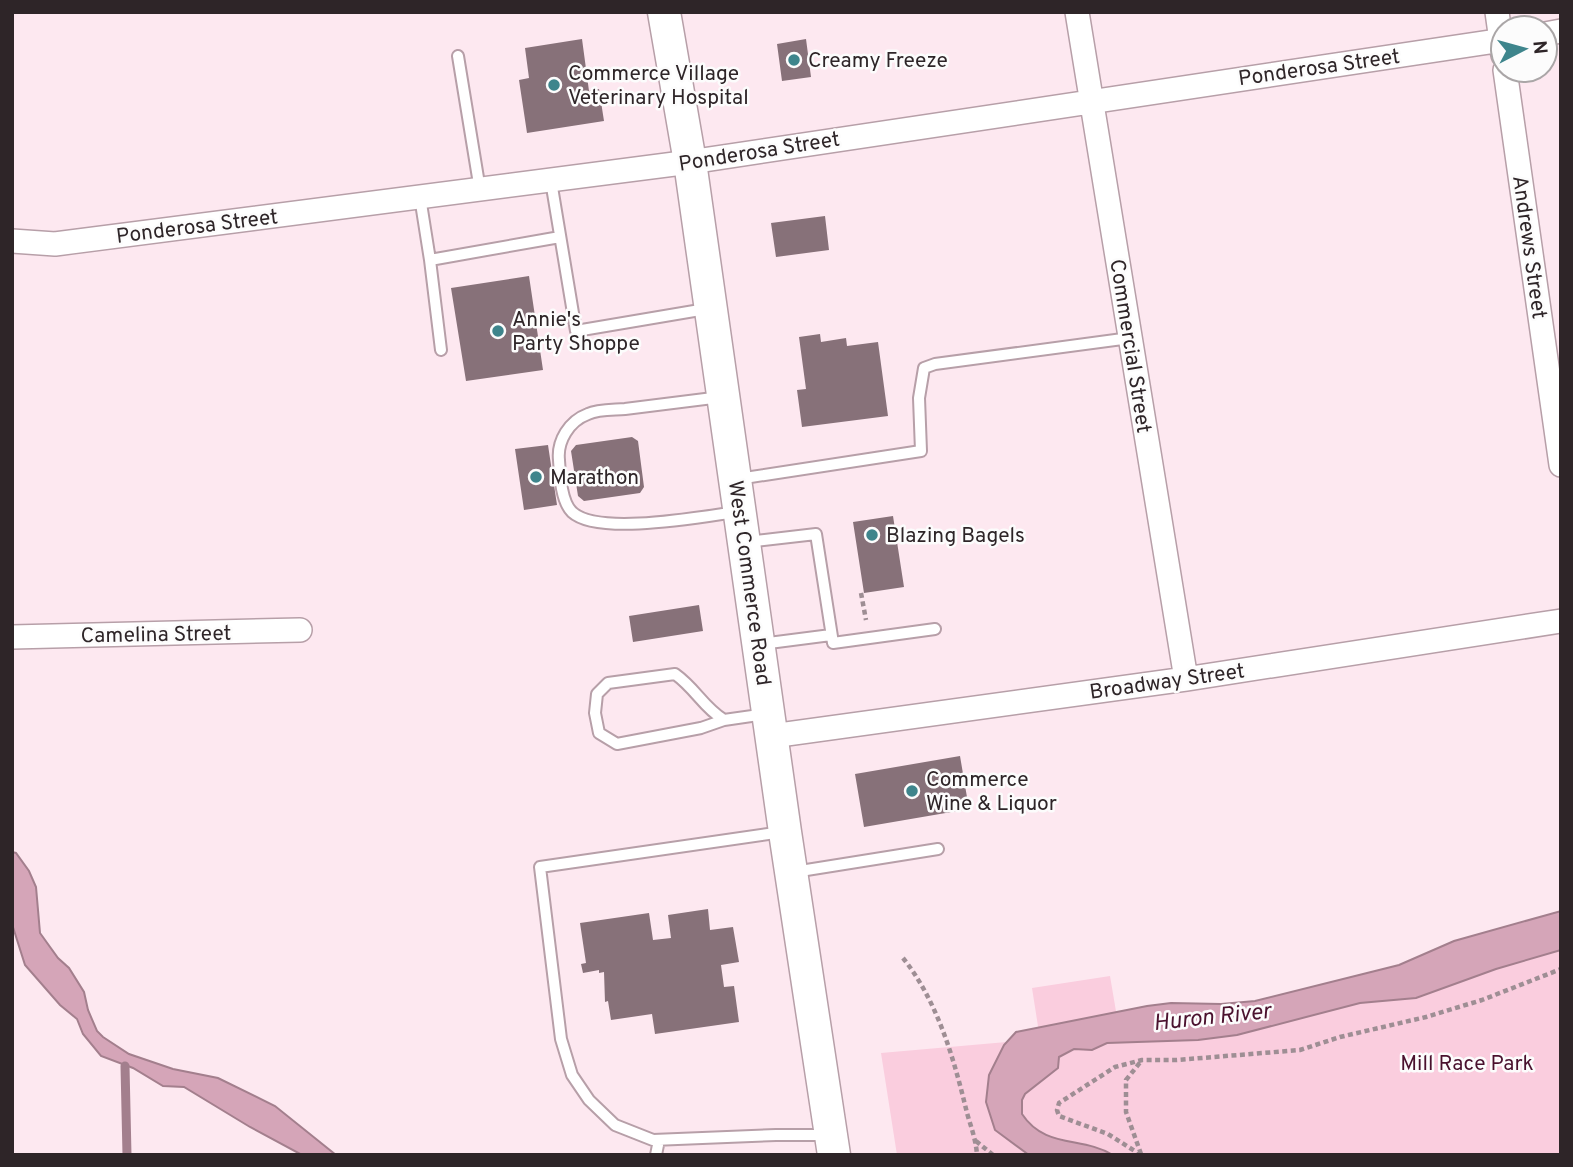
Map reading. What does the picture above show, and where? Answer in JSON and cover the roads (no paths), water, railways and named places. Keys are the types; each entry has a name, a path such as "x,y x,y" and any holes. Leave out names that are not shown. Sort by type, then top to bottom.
{"main road":[{"name":"West Commerce Road","path":"664,12 690,162 832,1145"}],"street":[{"name":"Commercial Street","path":"1077,12 1186,679"},
{"name":"Ponderosa Street","path":"12,240 55,244 551,181 1090,100 1489,47"},
{"name":"Andrews Street","path":"1507,84 1561,465"},
{"name":"Broadway Street","path":"770,725 1186,679 1561,621"},
{"name":"Camelina Street","path":"12,637 300,630"}],"lane":[{"path":"458,56 480,190"},
{"path":"551,181 576,331 711,308"},
{"path":"420,197 441,350"},
{"path":"430,260 560,237"},
{"path":"736,480 921,451 919,398 924,368 935,364 1130,338"},
{"path":"724,397 588,413 570,426 563,436 558,449 560,471 566,504 573,513 601,524 675,520 740,512"},
{"path":"744,543 816,534 833,643 934,629"},
{"path":"759,645 831,635"},
{"path":"724,720 701,729 617,744 599,733 595,713 597,694 608,683 675,674 691,686 708,710 724,720 770,725"},
{"path":"785,832 540,867 561,1039 572,1075 589,1100 615,1125 653,1140 776,1135 832,1145"},
{"path":"792,872 937,849"},
{"path":"656,1155 659,1140"}],"water":[{"path":"12,852 16,853 29,871 36,887 40,933 69,968 84,992 88,1010 97,1031 103,1037 129,1054 173,1069 218,1078 275,1106 336,1155 302,1155 184,1087 163,1086 133,1068 101,1056 83,1034 77,1019 60,1005 25,965 12,924"},
{"name":"Huron River","path":"1561,911 1561,950 1496,969 1416,998 1360,1003 1237,1035 1198,1040 1107,1043 1092,1050 1074,1049 1059,1057 1058,1068 1025,1094 1022,1114 1031,1125 1053,1137 1101,1149 1113,1155 1029,1155 995,1130 986,1102 989,1075 1004,1045 1016,1032 1147,1006 1255,1001 1399,965 1454,941"}],"waterway":[{"path":"125,1066 127,1155"}],"place":[{"name":"Creamy Freeze","path":"794,60"},
{"name":"Commerce Village Veterinary Hospital","path":"554,85"},
{"name":"Annie's Party Shoppe","path":"498,331"},
{"name":"Marathon","path":"536,477"},
{"name":"Blazing Bagels","path":"872,535"},
{"name":"Commerce Wine & Liquor","path":"912,791"}],"park label":[{"name":"Mill Race Park","path":"1467,1063"}]}
